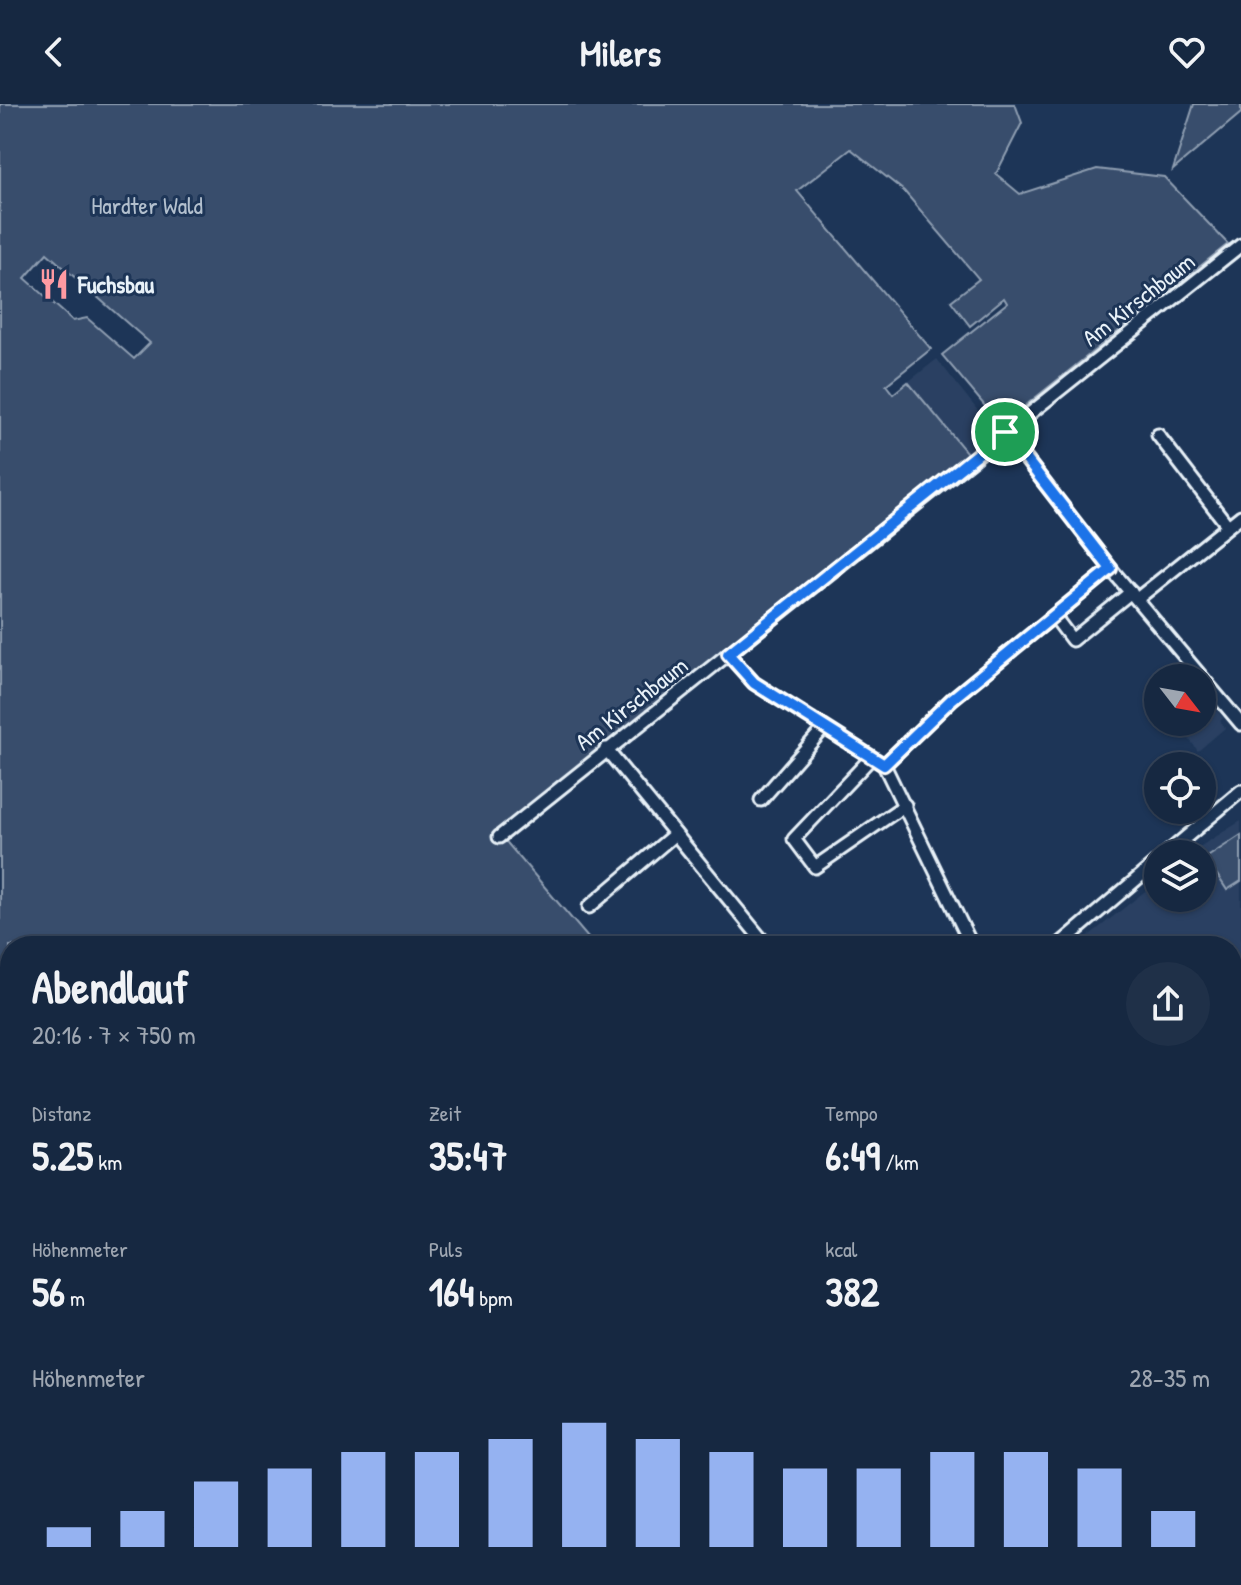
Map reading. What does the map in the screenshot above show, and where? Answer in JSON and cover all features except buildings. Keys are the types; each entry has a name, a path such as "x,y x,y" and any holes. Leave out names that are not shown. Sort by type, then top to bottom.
{"street":[{"name":"Am Kirschbaum","path":"499,837 1005,432 1239,250"},
{"path":"1005,432 1111,569 1241,724"},
{"path":"1158,435 1228,526"},
{"path":"1054,616 1072,640 1241,516"},
{"path":"884,765 952,699 1111,569"},
{"path":"728,654 754,683 884,765 967,936"},
{"path":"761,800 823,729"},
{"path":"606,749 756,936"},
{"path":"871,758 794,839 815,867 905,805"},
{"path":"1183,840 1241,791"},
{"path":"589,907 675,834"},
{"path":"1070,936 1144,873"}],"shaded area":[{"path":"937,359 994,431 967,453 908,382"},
{"path":"1216,710 1223,718 1220,721 1225,728 1216,736"},
{"path":"1187,736 1216,736 1198,751"},
{"path":"1241,821 1241,936 1089,936 1144,892 1144,912 1216,912 1216,840 1210,840"}],"green space":[{"name":"Hardter Wald","path":"0,104 1015,104 1022,123 996,174 1020,194 1097,169 1164,177 1228,244 1001,425 942,355 1007,303 1004,298 970,326 951,301 979,279 904,191 851,149 797,191 931,349 886,385 893,394 908,382 967,453 497,831 586,936 0,936","holes":["47,253 150,343 134,359 87,318 73,321 25,278"]},
{"path":"1194,104 1241,104 1241,113 1173,170"},
{"path":"1241,835 1241,881 1227,890 1216,873 1216,851"}],"place":[{"name":"Fuchsbau","path":"54,284"}],"route":[{"path":"1005,432 1111,569 952,699 884,765 754,683 728,654 837,566 1005,432"}]}
